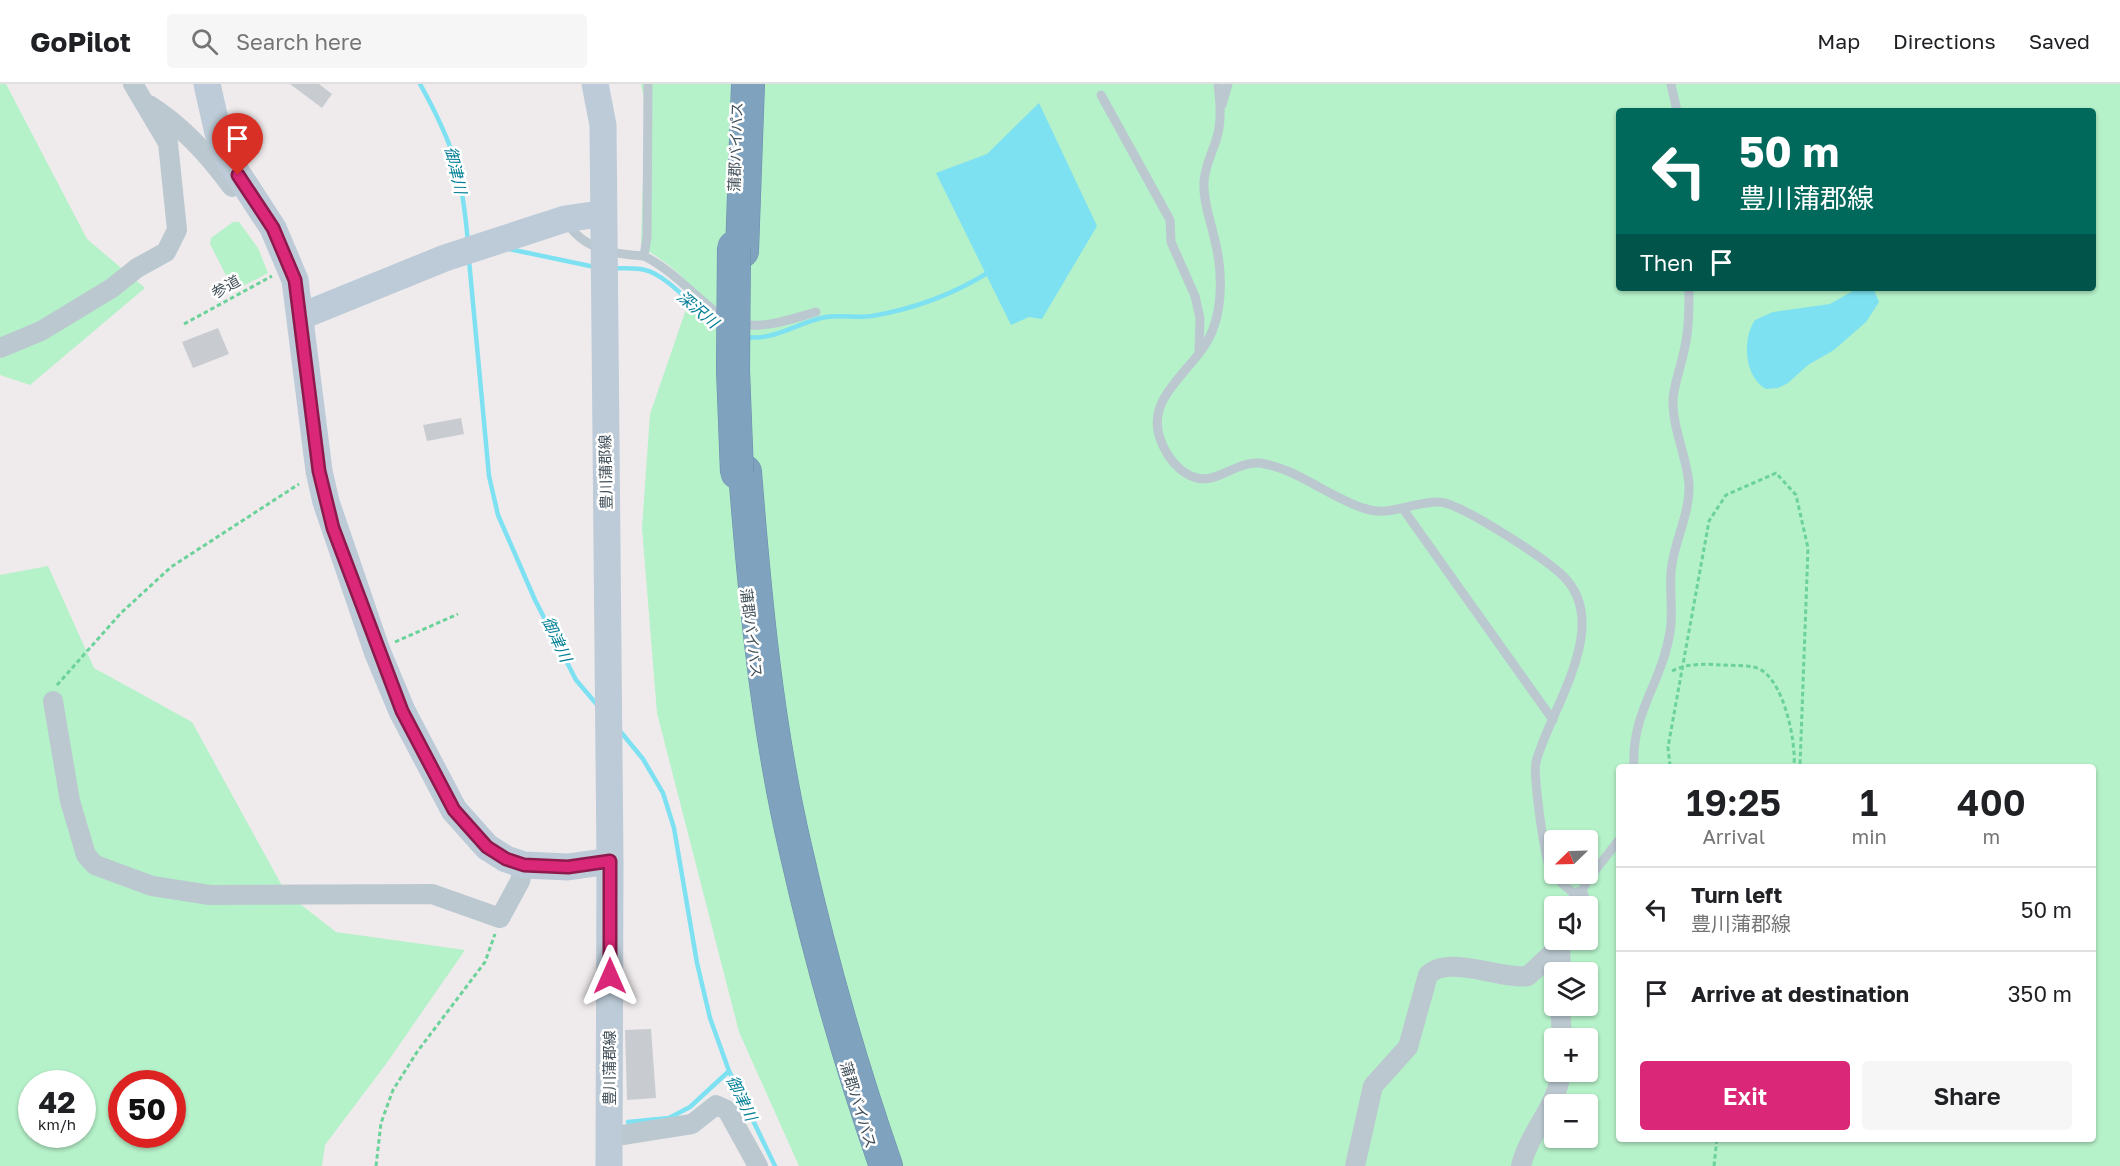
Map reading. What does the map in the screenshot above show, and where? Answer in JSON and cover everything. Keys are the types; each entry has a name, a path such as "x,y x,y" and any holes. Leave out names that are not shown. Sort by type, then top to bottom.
{"highway":[{"name":"蒲郡バイパス","path":"738,84 741,473 746,596 765,739 795,900 878,1166"},
{"name":"蒲郡バイパス","path":"738,249 748,84"},
{"name":"蒲郡バイパス","path":"741,473 778,761 795,850 834,999 886,1166"}],"main road":[{"path":"207,84 218,133 230,162 273,228 295,280 302,316 319,471 333,528 377,651 402,711 454,810 487,847 506,859 524,865 568,867 610,861"},
{"name":"豊川蒲郡線","path":"595,84 603,125 610,861 609,1166"},
{"path":"302,316 444,258 565,219 599,214"}],"street":[{"path":"0,348 41,331 112,288 136,268 165,252 177,230 168,143 133,84"},
{"path":"144,102 166,116 193,140 219,168 257,221 273,228"},
{"path":"53,701 70,801 86,855 95,865 152,886 210,895 432,894 500,918 520,882 524,865"},
{"path":"1355,1166 1373,1086 1408,1047 1428,975 1433,969 1448,966 1528,976 1554,950"},
{"path":"1521,1166 1535,1130 1552,1102 1558,1082"},
{"path":"610,1137 692,1124 716,1105 727,1110 758,1166"}],"lane":[{"path":"644,256 647,237 648,84"},
{"path":"1218,84 1221,109"},
{"path":"1228,84 1221,109 1218,135 1203,181 1216,244 1219,304 1214,328 1198,355 1159,405 1155,419 1164,449 1171,460 1185,472 1204,479 1240,465 1264,464 1313,481 1348,503 1365,509 1381,511 1403,509 1440,501 1455,506 1561,573 1576,591 1581,622 1578,651 1535,766 1544,842 1551,870 1572,896"},
{"path":"1671,84 1676,108"},
{"path":"1101,95 1170,220 1171,242 1195,296 1200,318 1201,343 1198,355"},
{"path":"565,219 572,232 600,249 644,256 667,269 711,309 735,323 748,326 774,323 816,312"},
{"path":"1634,764 1635,732 1668,641 1672,621 1671,566 1688,496 1686,465 1673,408 1678,371 1686,344 1689,291"},
{"path":"1403,509 1553,720"},
{"path":"1580,896 1591,874 1616,843"}],"path":[{"name":"参道","path":"184,324 281,270"},
{"path":"53,701 57,683 121,613 171,567 319,471"},
{"path":"1670,764 1668,747 1709,521 1726,495 1776,472 1796,495 1808,548 1800,764"},
{"path":"377,651 458,614"},
{"path":"1653,687 1668,673 1682,667 1712,664 1754,667 1764,672 1780,691 1790,732 1794,764"},
{"path":"376,1166 381,1124 393,1090 417,1052 485,962 500,918"},
{"path":"1714,1166 1717,1142"}],"green space":[{"path":"0,84 6,84 87,239 145,288 30,385 0,375"},
{"path":"641,84 2120,84 2120,1166 799,1166 739,1032 657,713 642,528 650,414 692,292 684,279 641,246 645,103"},
{"path":"233,222 239,222 258,248 268,273 234,291 210,244 211,238"},
{"path":"48,566 94,668 192,722 286,893 336,932 465,950 386,1064 325,1145 322,1166 0,1166 0,575"}],"water":[{"path":"1039,103 1097,226 1042,319 1029,317 1011,325 936,173 987,154"},
{"path":"1853,291 1874,291 1879,302 1866,322 1834,350 1808,365 1788,383 1778,388 1766,389 1753,376 1747,357 1748,337 1755,320 1773,312 1830,304"}],"building":[{"path":"290,84 319,84 332,94 322,108"},
{"path":"218,328 229,354 193,368 182,342"},
{"path":"461,418 464,434 427,441 423,425"},
{"path":"651,1029 656,1098 627,1100 625,1030"}],"waterway":[{"name":"御津川","path":"420,84 449,143 463,197 468,243"},
{"name":"深沢川","path":"509,249 595,267"},
{"name":"御津川","path":"469,260 489,476 498,515 535,600 576,680 599,707"},
{"name":"深沢川","path":"612,268 637,269 654,273 721,328"},
{"name":"深沢川","path":"745,337 776,334 826,317 872,316 903,309 947,294 989,272"},
{"name":"御津川","path":"620,731 643,759 663,793 674,828 697,963 710,1018 729,1071 775,1166"},
{"path":"628,1122 669,1118 690,1107 729,1071"}],"route":[{"path":"238,175 273,228 295,280 302,316 319,471 326,502 377,651 402,711 454,810 469,830 487,847 506,859 524,865 568,867 610,861 610,976"}]}
